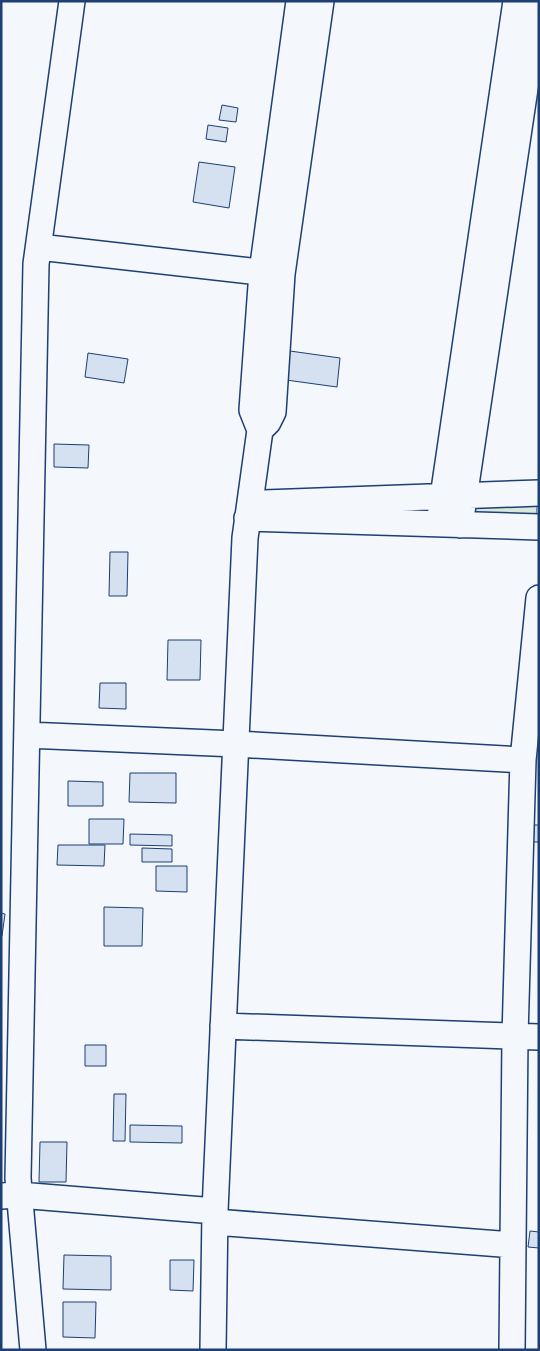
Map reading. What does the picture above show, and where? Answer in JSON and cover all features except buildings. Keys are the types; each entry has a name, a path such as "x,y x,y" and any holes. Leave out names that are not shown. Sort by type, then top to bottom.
{"street":[{"path":"33,1350 10,1196 18,1168 36,264 72,1"},
{"path":"212,1350 215,1217 223,1026 248,511 260,430 268,422 273,412 272,273 299,1"},
{"path":"272,273 321,1"},
{"path":"449,525 516,1"},
{"path":"453,496 538,1"},
{"path":"39,247 272,273"},
{"path":"248,511 453,496 539,493"},
{"path":"248,511 449,525 539,527"},
{"path":"512,1350 513,1245 527,1036 523,760 539,598"},
{"path":"27,735 236,744 523,760"},
{"path":"223,1026 527,1036"},
{"path":"10,1196 513,1245"}],"shaded area":[{"path":"537,504 536,517 474,515 475,505"}]}
